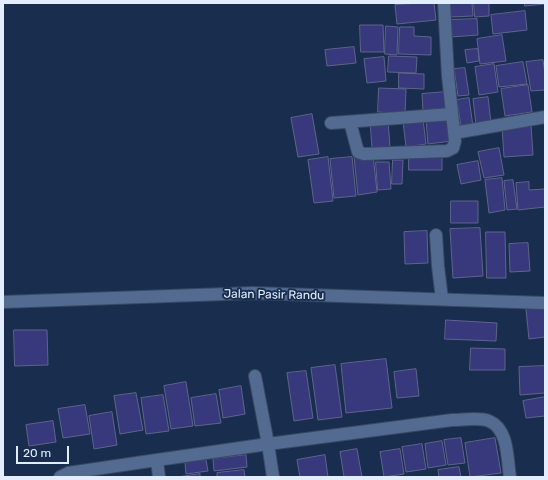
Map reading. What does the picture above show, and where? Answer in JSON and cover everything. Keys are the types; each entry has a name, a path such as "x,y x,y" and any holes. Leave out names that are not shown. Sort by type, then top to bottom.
{"street":[{"path":"350,122 358,152 364,154 447,151 453,148 455,141 444,3"},
{"path":"331,123 452,114"},
{"path":"454,133 545,117"},
{"path":"436,235 442,299"},
{"name":"Jalan Pasir Randu","path":"3,302 252,293 545,303"},
{"path":"255,376 273,477"},
{"path":"60,477 68,473 268,444 452,420 478,419 490,421 499,429 505,440 510,477"},
{"path":"157,460 159,477"}],"building":[{"path":"434,3 436,20 397,24 395,5"},
{"path":"472,3 473,16 450,17 449,4"},
{"path":"474,3 489,3 489,16 475,17"},
{"path":"525,3 545,3 545,4 525,6"},
{"path":"525,11 527,30 493,34 491,15"},
{"path":"477,19 478,35 451,37 450,20"},
{"path":"360,25 383,25 384,52 361,52"},
{"path":"386,26 398,27 397,55 385,54"},
{"path":"400,27 414,27 414,36 431,37 431,55 399,54"},
{"path":"502,35 506,61 480,64 477,39"},
{"path":"354,47 356,63 327,66 325,50"},
{"path":"478,49 479,61 467,63 465,50"},
{"path":"389,56 417,57 416,73 388,72"},
{"path":"384,57 386,81 367,83 364,59"},
{"path":"543,60 545,90 531,91 526,62"},
{"path":"523,62 527,84 499,87 496,66"},
{"path":"494,64 498,92 479,95 475,67"},
{"path":"465,68 469,95 458,96 454,69"},
{"path":"399,73 424,74 424,89 399,88"},
{"path":"528,85 532,112 505,116 501,89"},
{"path":"379,88 406,89 405,114 378,112"},
{"path":"446,92 447,108 423,110 422,94"},
{"path":"488,97 491,123 476,125 473,99"},
{"path":"469,98 473,126 461,127 457,100"},
{"path":"312,114 319,154 298,157 291,118"},
{"path":"450,117 452,141 428,144 426,119"},
{"path":"423,119 426,144 406,147 403,121"},
{"path":"388,120 390,147 372,148 370,121"},
{"path":"531,125 533,155 504,157 502,127"},
{"path":"499,148 504,175 484,178 478,152"},
{"path":"409,154 442,154 442,170 409,170"},
{"path":"373,155 377,192 358,195 354,157"},
{"path":"328,157 333,201 314,203 308,160"},
{"path":"352,157 356,196 334,198 330,159"},
{"path":"393,160 403,160 402,184 392,184"},
{"path":"478,161 481,180 461,184 457,165"},
{"path":"376,162 389,162 391,189 378,190"},
{"path":"502,178 505,210 489,213 485,180"},
{"path":"513,180 517,209 507,210 504,181"},
{"path":"529,182 529,190 545,189 545,207 518,210 516,183"},
{"path":"451,201 478,201 478,223 451,223"},
{"path":"480,228 483,276 453,278 450,229"},
{"path":"427,231 428,263 405,264 404,232"},
{"path":"486,232 505,232 506,278 487,278"},
{"path":"528,243 530,271 510,272 509,244"},
{"path":"545,307 545,337 529,339 526,309"},
{"path":"446,320 497,323 496,341 445,339"},
{"path":"14,330 47,330 48,365 15,366"},
{"path":"471,348 505,349 505,370 470,370"},
{"path":"386,359 392,408 346,413 341,364"},
{"path":"335,365 342,417 318,420 311,368"},
{"path":"545,366 545,393 520,395 519,367"},
{"path":"416,369 419,396 397,398 394,372"},
{"path":"306,371 313,418 294,421 287,373"},
{"path":"186,382 193,426 171,429 164,386"},
{"path":"241,386 245,414 223,418 219,390"},
{"path":"136,393 143,430 120,434 114,396"},
{"path":"216,394 221,423 195,426 191,398"},
{"path":"163,395 169,431 146,434 141,398"},
{"path":"545,397 545,416 526,418 523,401"},
{"path":"85,405 90,434 63,438 58,409"},
{"path":"112,412 117,445 94,449 89,416"},
{"path":"53,421 56,442 29,446 26,425"},
{"path":"461,438 465,463 448,465 444,440"},
{"path":"495,438 501,473 470,477 465,443"},
{"path":"442,441 446,465 428,468 425,444"},
{"path":"422,444 426,469 406,472 402,447"},
{"path":"357,449 362,477 344,477 340,452"},
{"path":"400,449 404,474 384,477 380,452"},
{"path":"246,455 247,467 214,471 213,459"},
{"path":"325,455 328,477 300,477 297,460"},
{"path":"206,460 208,471 186,474 185,462"},
{"path":"459,467 461,477 439,477 438,470"},
{"path":"244,470 245,477 217,477 217,473"},
{"path":"200,474 200,477 178,477"}]}
